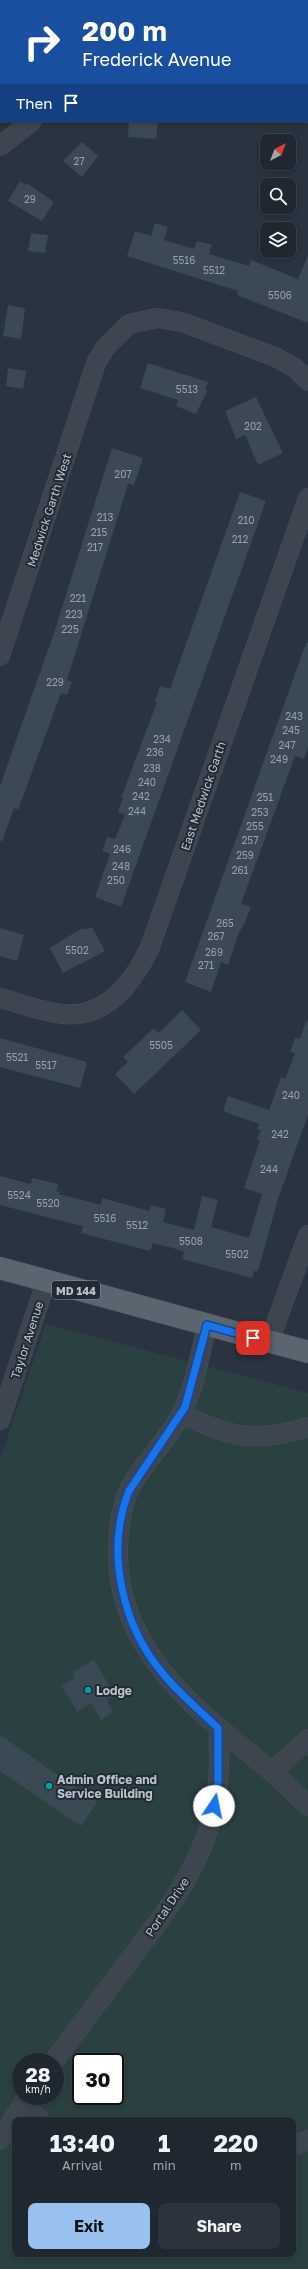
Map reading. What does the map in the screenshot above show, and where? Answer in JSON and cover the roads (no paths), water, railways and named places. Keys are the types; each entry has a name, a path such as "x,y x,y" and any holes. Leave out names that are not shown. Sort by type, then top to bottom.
{"main road":[{"name":"MD 144","path":"0,1268 46,1282 308,1352"}],"street":[{"path":"0,146 31,122"},
{"name":"Medwick Garth West","path":"0,656 96,364 105,348 129,324 157,318 182,322 275,357 295,368 308,381"},
{"name":"East Medwick Garth","path":"0,998 57,1013 74,1014 91,1012 109,1002 125,988 139,970 150,947 308,498"},
{"path":"268,1342 308,1235"},
{"name":"Taylor Avenue","path":"0,1420 46,1282"},
{"path":"207,1325 191,1388 181,1414 134,1482 125,1502 118,1541 120,1581 132,1618 153,1660 175,1687 218,1728 272,1772 308,1806"},
{"path":"181,1414 219,1432 239,1437 275,1434 308,1427"},
{"name":"Portal Drive","path":"60,2053 164,1914 181,1890 193,1868 212,1817 218,1783 218,1728"},
{"path":"272,1772 308,1739"},
{"path":"14,2117 22,2105"},
{"path":"30,2105 37,2117"},
{"path":"0,2140 12,2121"},
{"path":"296,2145 308,2140"}],"place":[{"name":"Lodge","path":"88,1690"},
{"name":"Admin Office and Service Building","path":"49,1786"}]}
